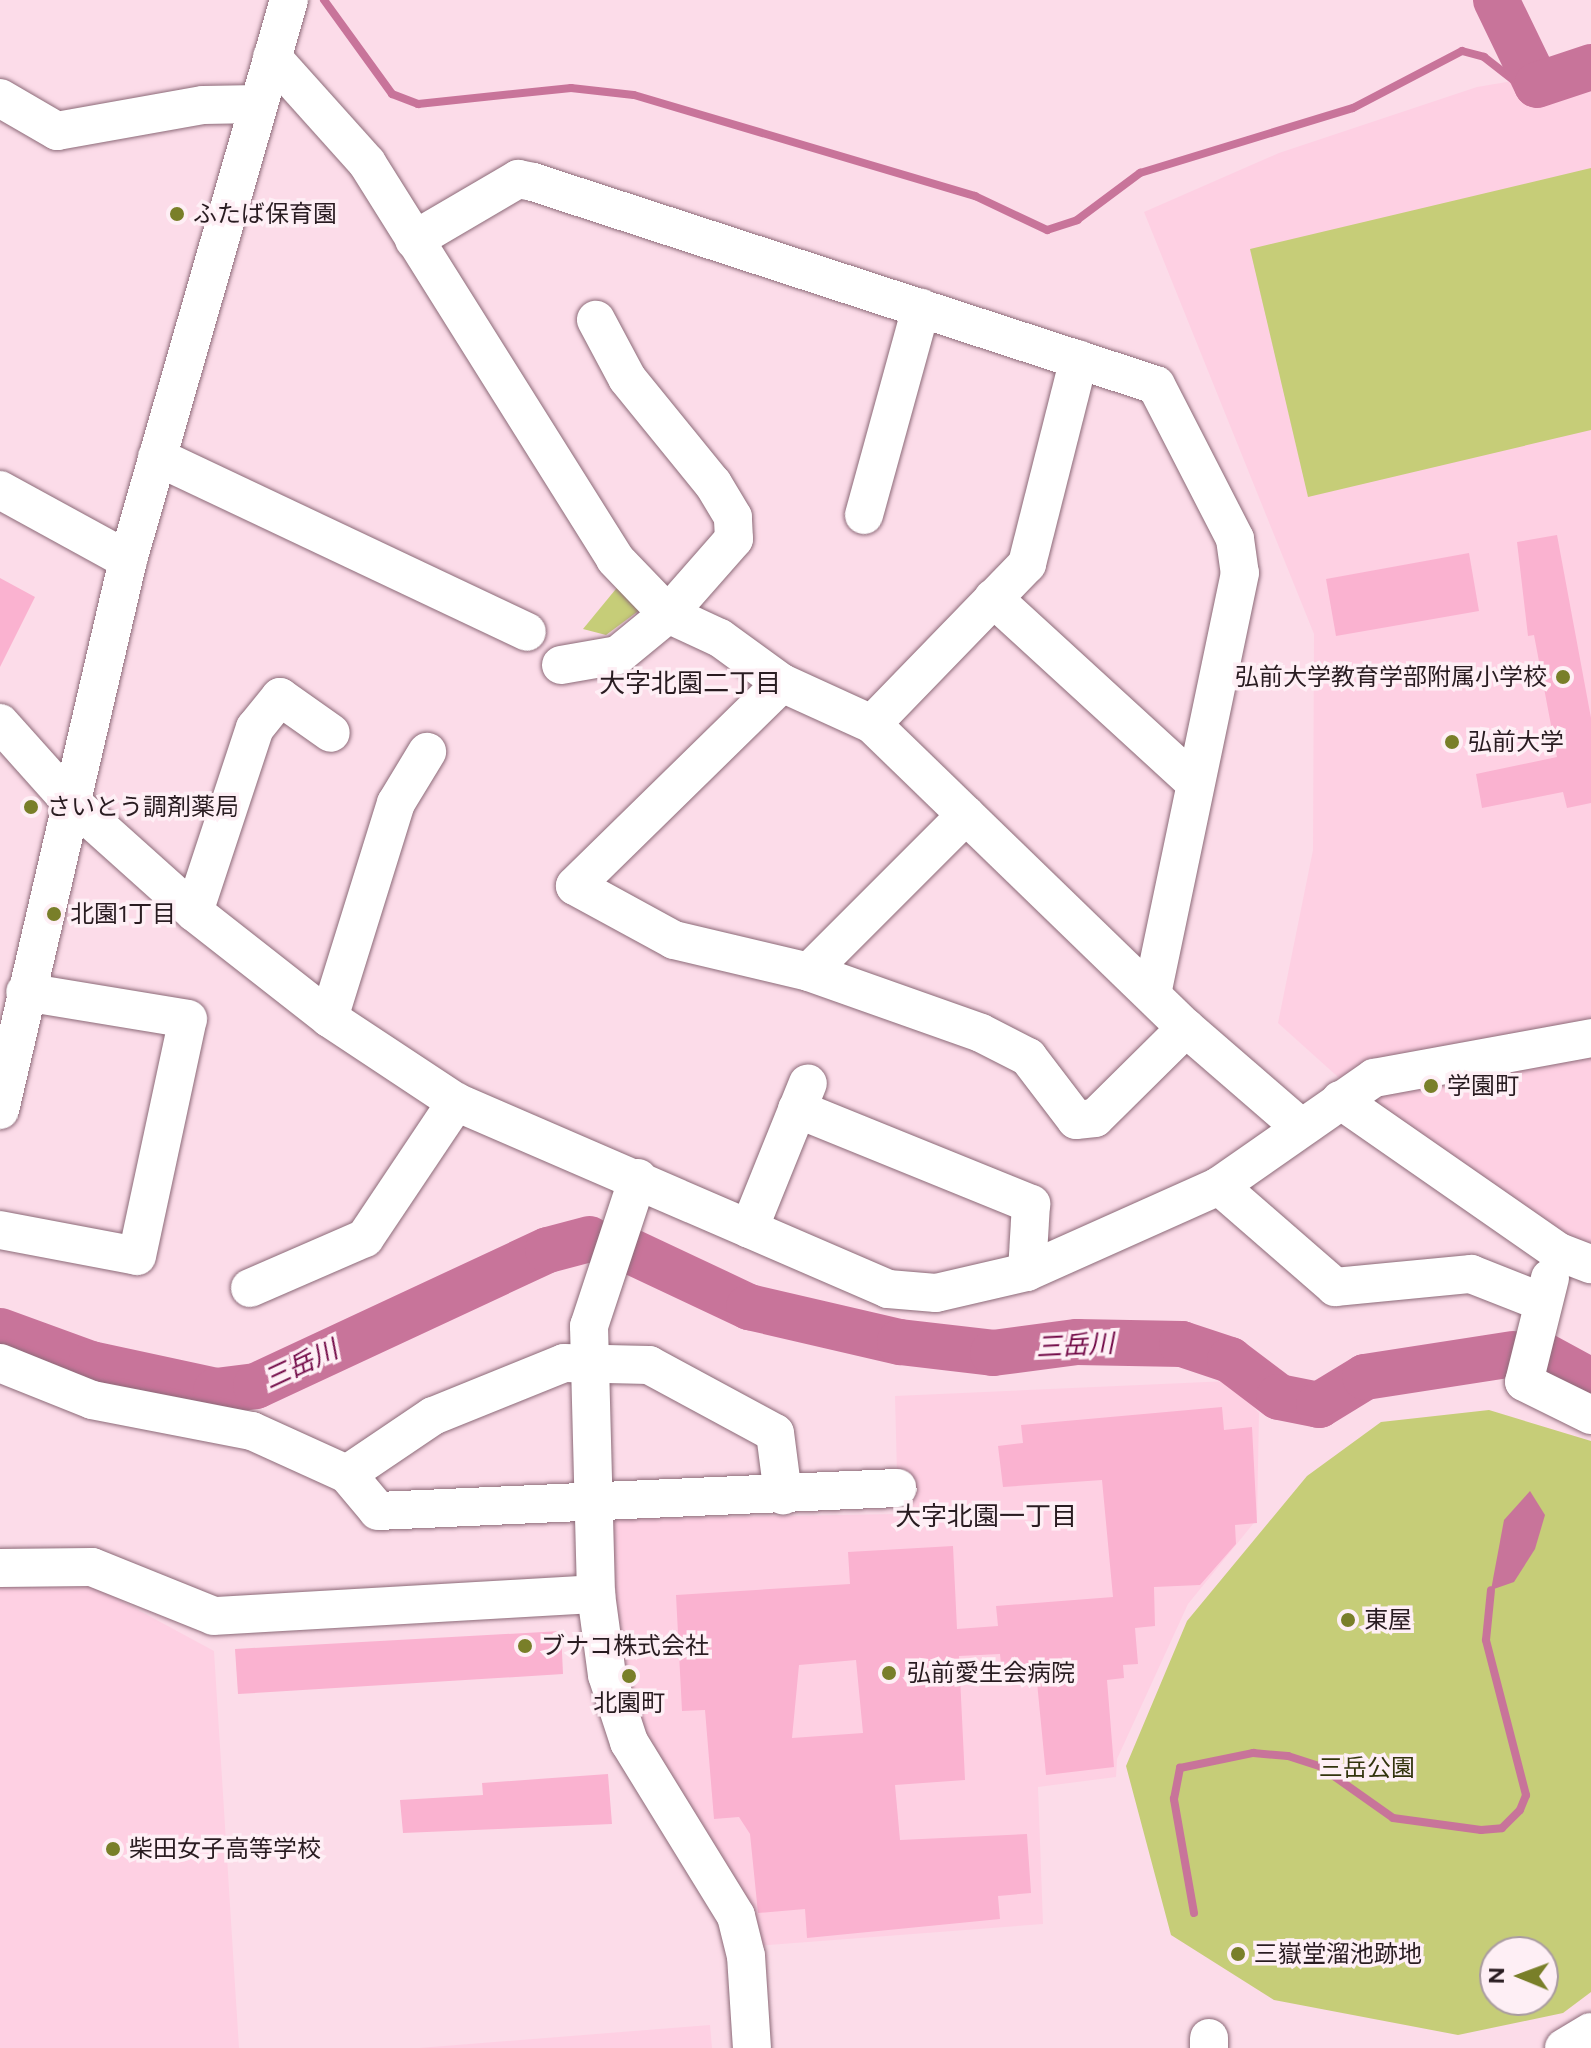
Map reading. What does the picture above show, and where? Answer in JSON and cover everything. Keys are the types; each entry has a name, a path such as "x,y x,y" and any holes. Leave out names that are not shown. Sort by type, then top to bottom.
{"street":[{"path":"0,1110 8,1030 25,992 67,798 128,560 289,0"},
{"path":"272,57 367,163 576,504 668,614 720,638 782,683 872,724 1186,1028 1299,1126"},
{"path":"0,98 57,131 203,105 259,104"},
{"path":"414,240 518,179 1156,385 1235,539 1240,573 1152,993"},
{"path":"864,515 921,308"},
{"path":"561,665 580,656 618,655 668,614 729,548 733,517 688,447 627,378 596,320"},
{"path":"872,724 1027,564 1079,359"},
{"path":"157,457 527,632"},
{"path":"0,490 128,560"},
{"path":"993,598 1195,783"},
{"path":"782,683 575,886 674,940 809,972 911,1004 1028,1057 1076,1120 1095,1118 1186,1028"},
{"path":"194,912 255,728 280,697 331,733"},
{"path":"0,723 67,798 194,912 329,1018 456,1102 638,1178 888,1289 936,1293 1027,1272 1219,1186 1299,1126 1374,1078 1591,1038"},
{"path":"329,1018 396,803 427,752"},
{"path":"809,972 966,815"},
{"path":"0,1230 137,1256 188,1019 25,992"},
{"path":"749,1229 802,1096 1031,1204 1027,1272"},
{"path":"1340,1100 1575,1258 1542,1302 1524,1382 1591,1415"},
{"path":"250,1288 365,1238 456,1102"},
{"path":"638,1178 589,1326 596,1594 607,1675 629,1742 736,1916 746,1956 752,2048"},
{"path":"1219,1186 1335,1287 1471,1274 1542,1302"},
{"path":"0,1363 92,1400 252,1431 347,1474 378,1511 897,1488"},
{"path":"347,1474 433,1416 564,1363 649,1365 775,1433 783,1495"},
{"path":"0,1568 92,1567 214,1616 596,1594"},
{"path":"1564,2048 1591,2032"}],"shaded area":[{"name":"弘前大学","path":"1591,68 1591,1254 1388,1122 1278,1023 1313,850 1314,634 1144,212 1279,153 1477,87"},
{"name":"弘前愛生会病院","path":"1229,1381 1259,1413 1257,1519 1188,1604 1117,1759 1116,1777 1038,1787 1043,1924 757,1946 642,1740 616,1652 607,1519 898,1514 895,1396"},
{"path":"1530,1491 1545,1515 1535,1549 1514,1582 1491,1590 1504,1520"},
{"name":"柴田女子高等学校","path":"92,1585 214,1651 239,2048 0,2048 0,1587"},
{"path":"710,2025 712,2048 419,2048"}],"green space":[{"path":"1591,168 1591,430 1308,497 1250,249"},
{"path":"620,584 641,609 606,635 583,629"},
{"name":"三岳公園","path":"1489,1410 1591,1441 1591,1992 1563,2013 1559,2014 1559,1936 1479,1936 1479,2016 1549,2016 1458,2035 1274,2000 1171,1935 1126,1766 1187,1621 1307,1476 1381,1422"}],"building":[{"name":"弘前大学教育学部附属小学校","path":"1557,535 1591,718 1591,803 1567,808 1563,792 1482,808 1476,774 1557,757 1534,635 1528,636 1517,542"},
{"path":"1469,553 1479,611 1336,636 1326,579"},
{"path":"0,578 35,597 0,667"},
{"path":"1222,1407 1224,1430 1252,1427 1257,1523 1235,1525 1236,1544 1200,1585 1154,1587 1155,1626 1135,1628 1138,1664 1123,1665 1124,1678 1107,1680 1114,1767 1046,1775 1036,1672 1002,1675 1000,1654 959,1656 965,1780 895,1785 900,1840 1027,1834 1031,1893 998,1896 1000,1919 807,1938 805,1909 758,1913 750,1834 739,1817 714,1819 705,1710 682,1711 676,1595 850,1584 848,1552 953,1546 957,1629 998,1626 996,1606 1113,1597 1102,1480 1003,1487 998,1446 1023,1443 1021,1425","holes":["856,1660 863,1733 792,1738 799,1665"]},
{"path":"561,1631 563,1674 238,1694 235,1649"},
{"path":"608,1774 612,1824 403,1833 400,1800 483,1795 482,1783"}],"waterway":[{"path":"324,0 392,94 418,104 571,88 634,95 975,196 1047,230 1077,220 1140,173 1353,108 1462,51 1484,57 1516,82 1537,85"},
{"path":"1496,0 1537,85 1591,67"},
{"name":"三岳川","path":"0,1331 91,1364 216,1391 256,1386 548,1250 590,1239"},
{"name":"三岳川","path":"630,1251 749,1307 900,1342 993,1353 1077,1342 1182,1344 1230,1360 1279,1397 1319,1405 1365,1377 1513,1354"},
{"name":"三岳川","path":"1541,1354 1591,1381"},
{"path":"1194,1913 1174,1799 1180,1768 1253,1753 1288,1756 1321,1767 1393,1818 1481,1830 1502,1828 1520,1810 1526,1795 1486,1640 1491,1590"}],"place":[{"name":"ふたば保育園","path":"177,214"},
{"name":"弘前大学教育学部附属小学校","path":"1563,677"},
{"name":"弘前大学","path":"1452,742"},
{"name":"さいとう調剤薬局","path":"31,807"},
{"name":"北園1丁目","path":"54,914"},
{"name":"学園町","path":"1431,1086"},
{"name":"東屋","path":"1348,1620"},
{"name":"ブナコ株式会社","path":"525,1646"},
{"name":"弘前愛生会病院","path":"889,1673"},
{"name":"北園町","path":"629,1676"},
{"name":"柴田女子高等学校","path":"113,1849"},
{"name":"三嶽堂溜池跡地","path":"1238,1954"}],"district":[{"name":"大字北園二丁目","path":"690,684"},
{"name":"大字北園一丁目","path":"986,1517"}]}
